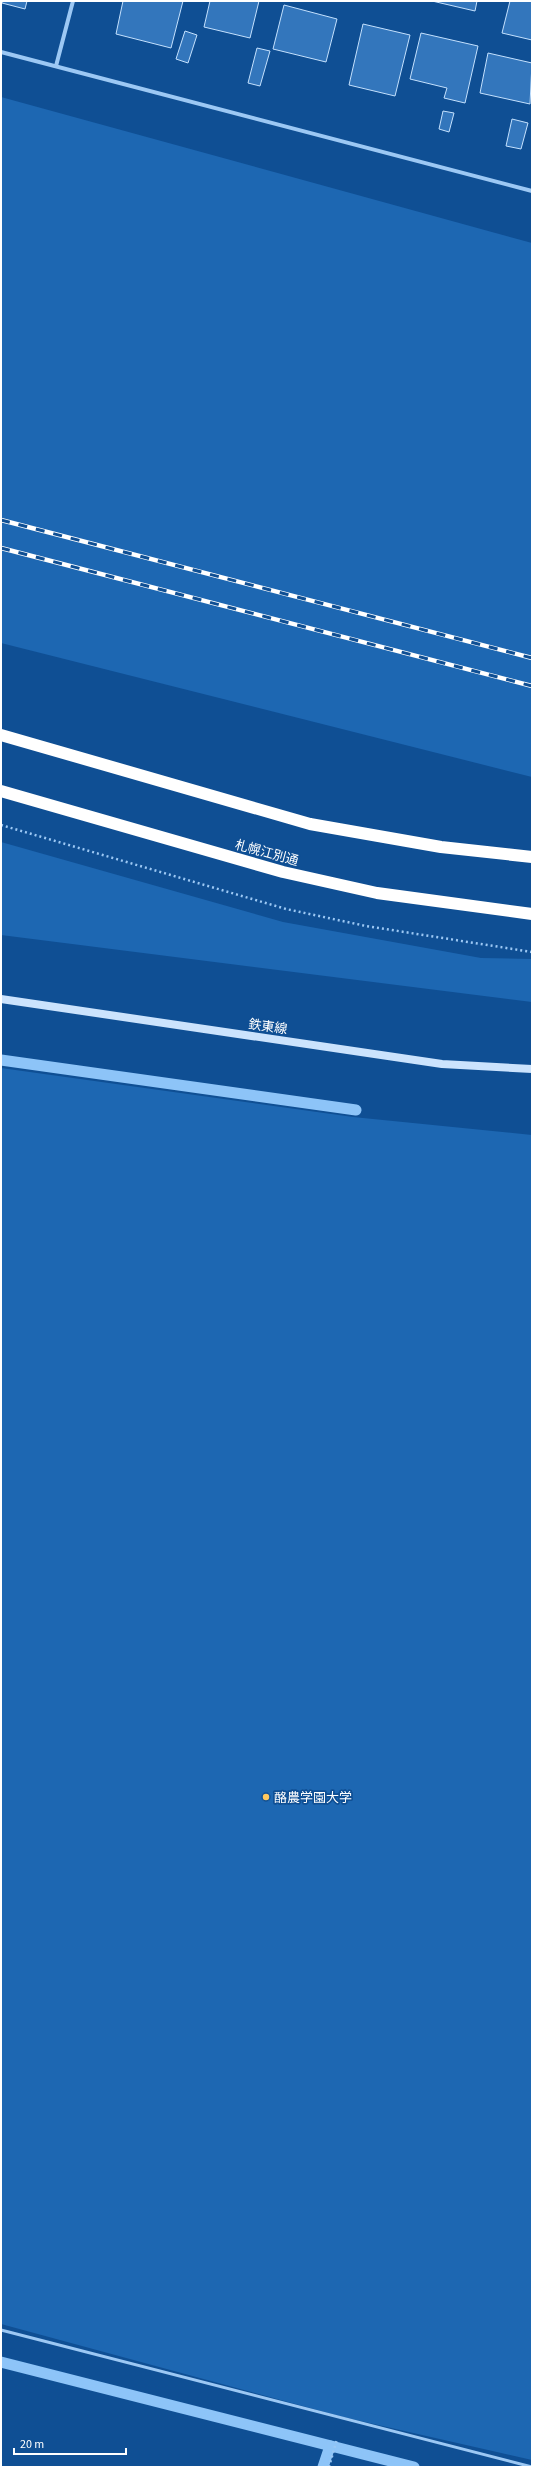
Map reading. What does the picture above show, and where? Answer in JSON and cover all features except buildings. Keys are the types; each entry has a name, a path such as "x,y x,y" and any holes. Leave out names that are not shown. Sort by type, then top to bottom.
{"highway":[{"path":"1,735 310,824 441,847 532,857"},
{"name":"札幌江別通","path":"1,791 283,872 377,893 474,908 532,914"}],"street":[{"path":"56,66 73,1"},
{"path":"1,52 532,190"},
{"name":"鉄東線","path":"1,999 442,1064 532,1069"}],"lane":[{"path":"1,2330 532,2467"}],"path":[{"path":"1,824 286,908 366,926 532,952"},
{"path":"329,2467 343,2417"}],"shaded area":[{"path":"1,97 532,243 532,777 1,643"},
{"path":"1,842 283,922 481,958 532,959 532,1002 1,935"},
{"name":"酪農学園大学","path":"1,1068 353,1117 532,1135 532,2460 343,2417 1,2324"}],"waterway":[{"path":"1,1060 356,1110"},
{"path":"1,2362 414,2467"},
{"path":"323,2467 330,2446"}],"railway":[{"path":"1,520 532,658"},
{"path":"1,548 532,686"}],"place":[{"name":"酪農学園大学","path":"266,1797"}]}
